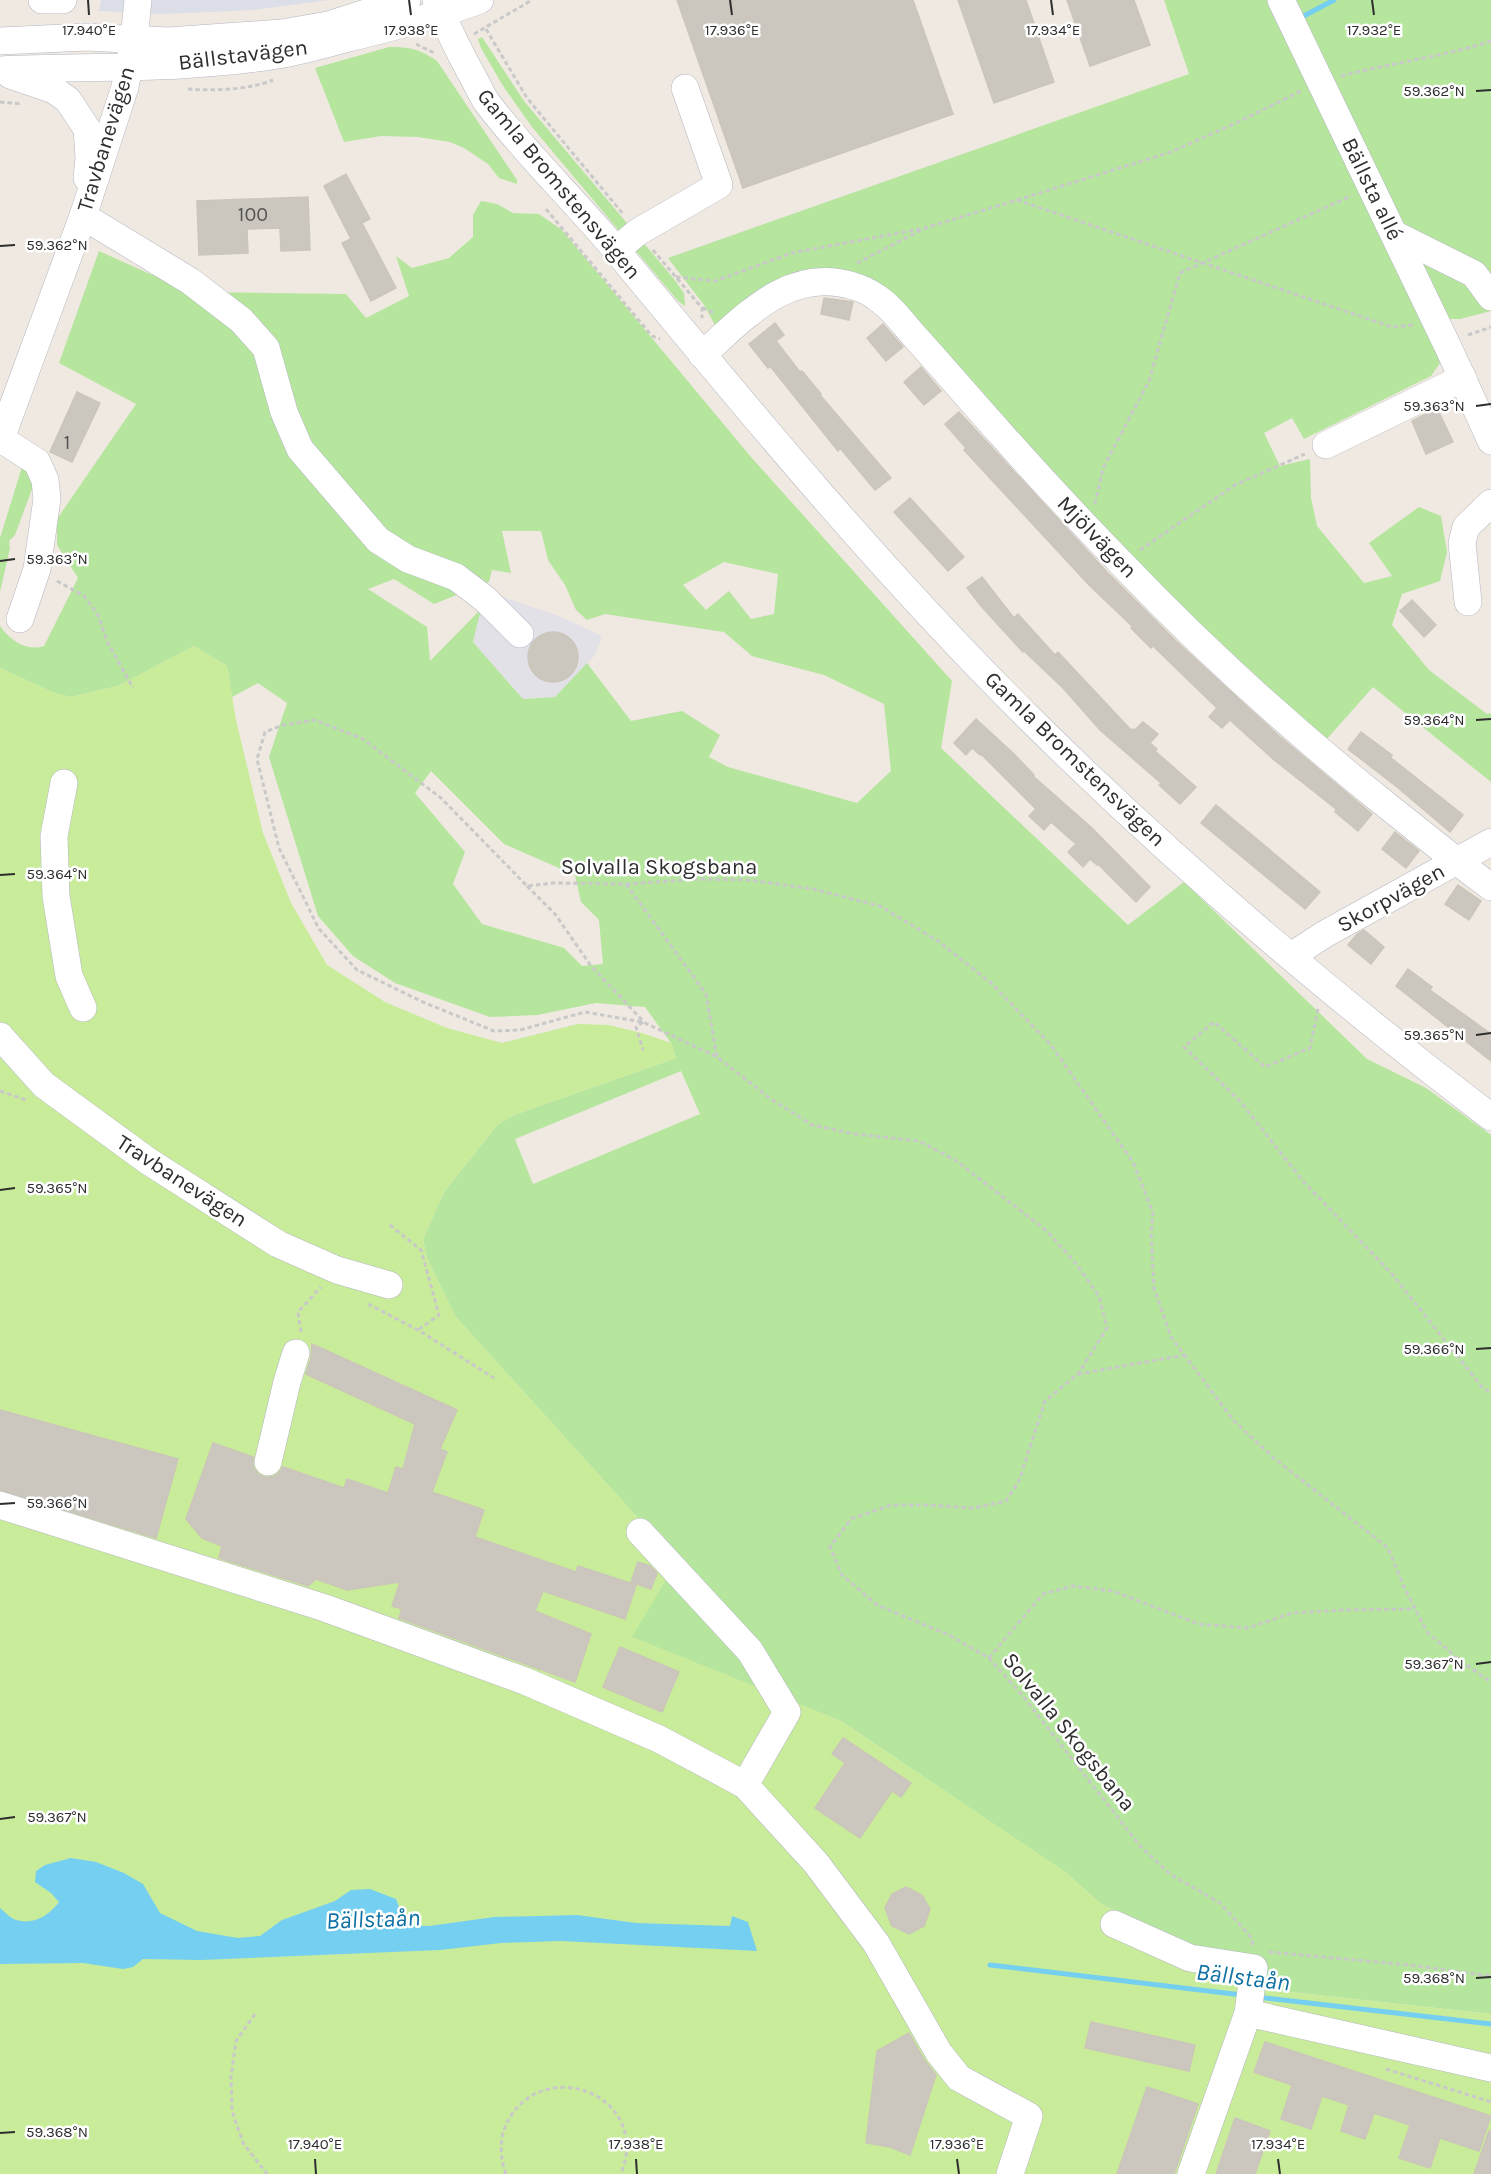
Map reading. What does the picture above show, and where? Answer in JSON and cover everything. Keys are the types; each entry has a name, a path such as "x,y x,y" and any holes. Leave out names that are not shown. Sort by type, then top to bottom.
{"street":[{"path":"42,0 63,0"},
{"name":"Travbanevägen","path":"0,440 82,216 130,67 138,0"},
{"name":"Bällstavägen","path":"0,41 86,37 168,41 282,33 328,25 407,0"},
{"name":"Bällstavägen","path":"0,71 130,67 279,55 439,7 480,0"},
{"name":"Bällsta allé","path":"1281,0 1437,322 1491,441"},
{"name":"Gamla Bromstensvägen","path":"439,7 454,44 486,102 616,250 702,355 876,558 1026,715 1156,838 1324,984 1491,1118"},
{"path":"0,71 54,90 68,100 87,129 89,158 82,216 190,281 241,320 266,348 285,412 300,449 378,540 408,559 456,577 485,599 520,634"},
{"path":"616,250 638,232 719,185 685,88"},
{"path":"1394,234 1474,274 1491,297"},
{"name":"Mjölvägen","path":"702,355 755,308 777,292 806,282 835,282 864,290 886,305 1029,466 1121,563 1299,733 1455,862 1491,887"},
{"path":"1326,445 1463,378"},
{"path":"0,440 37,462 45,480 47,499 37,569 20,619"},
{"path":"1467,602 1462,543 1466,528 1491,503"},
{"path":"64,783 54,836 54,868 59,925 69,976 83,1008"},
{"name":"Skorpvägen","path":"1291,956 1325,934 1491,842"},
{"path":"69,976 96,984"},
{"name":"Travbanevägen","path":"0,1036 44,1085 148,1161 278,1244 337,1270 389,1285"},
{"path":"268,1462 296,1353"},
{"path":"0,1506 325,1608 525,1681 658,1739 745,1785 816,1863 876,1943 939,2054 958,2078 1029,2116 1010,2174"},
{"path":"640,1532 750,1651 787,1712 745,1785"},
{"path":"1114,1924 1190,1958 1259,1957 1248,2013 1191,2174"},
{"path":"1248,2013 1491,2068"}],"path":[{"name":"Gamla Bromstensvägen","path":"532,0 486,29 526,98 702,308 702,320"},
{"path":"675,277 716,281 792,253 925,228 1171,152 1321,82 1381,65 1456,52 1491,41"},
{"path":"1089,530 1102,468 1149,381 1180,273 1371,187"},
{"path":"1017,200 1392,327 1437,322"},
{"path":"835,282 836,274 925,228"},
{"path":"1121,563 1235,485 1326,445"},
{"path":"37,569 84,596 98,615 107,641 134,688"},
{"name":"Solvalla Skogsbana","path":"643,1022 591,966 555,914 441,798 363,739 315,720 283,725 265,732 257,759 279,849 319,929 357,970 423,1002 494,1031 520,1030 585,1012 643,1022 717,1057 771,1099 812,1125 855,1134 919,1141 955,1160 1047,1231 1077,1265 1099,1296 1107,1328 1078,1374 1045,1401 1019,1481 1005,1501 974,1508 891,1505 851,1519 830,1547 842,1575 877,1605 949,1635 989,1658 1022,1695 1141,1847 1170,1874 1220,1903 1250,1936 1259,1957"},
{"name":"Solvalla Skogsbana","path":"527,886 554,883 626,884 698,879 749,880 813,889 880,906 938,941 991,983 1052,1045 1132,1162 1153,1213 1151,1233 1154,1288 1171,1337 1234,1421 1275,1459 1388,1548 1404,1587 1428,1632 1462,1662 1491,1682"},
{"path":"626,884 706,994 717,1057"},
{"path":"1324,984 1310,1048 1265,1066 1214,1022 1184,1047 1239,1100 1303,1181 1392,1274 1482,1387 1491,1394"},
{"path":"643,1022 636,1027 643,1050"},
{"path":"390,1225 421,1250 439,1315 418,1330 494,1378"},
{"path":"296,1353 302,1341 298,1312 337,1270"},
{"path":"1078,1374 1185,1355"},
{"path":"989,1658 1043,1594 1073,1586 1113,1591 1199,1624 1248,1628 1292,1613 1416,1609"},
{"path":"1259,1957 1410,1965 1491,1976"},
{"path":"255,2014 236,2041 231,2077 232,2111 243,2143 267,2174"},
{"path":"506,2174 501,2162 500,2143 505,2124 516,2107 531,2095 549,2088 568,2086 588,2091 605,2102 618,2117 625,2136 626,2156 621,2174"}],"shaded area":[{"path":"101,0 328,0 254,10 163,14 99,11"},
{"path":"497,595 559,616 602,636 595,655 555,697 523,699 473,642 482,604"}],"green space":[{"path":"1164,0 1269,0 1427,329 1440,363 1431,376 1304,439 1292,418 1264,433 1280,466 1310,459 1311,498 1317,526 1364,583 1392,576 1369,543 1419,507 1441,516 1447,552 1440,581 1402,594 1392,625 1429,670 1487,714 1491,713 1491,782 1373,687 1326,740 1112,543 836,273 717,329 704,305 668,258 1189,74"},
{"path":"1288,0 1491,0 1491,311 1460,319 1443,319"},
{"path":"482,37 524,101 674,279 684,293 685,306 678,301 532,127 503,86 481,48 478,39"},
{"path":"389,47 414,50 437,61 517,180 517,184 499,178 488,164 464,148 450,142 418,137 381,136 344,142 315,68"},
{"path":"481,201 497,204 513,213 539,214 562,230 751,457 952,681 941,748 1128,925 1184,882 1367,1059 1426,1088 1491,1135 1491,2014 1255,1988 1100,1903 1065,1872 841,1721 631,1637 677,1561 455,1316 427,1258 423,1239 444,1192 498,1124 514,1115 676,1058 671,1043 645,1007 596,1003 537,1015 490,1017 395,983 353,956 318,916 269,757 287,703 258,683 232,697 227,666 194,646 118,686 71,697 54,693 0,668 0,626 9,636 25,646 44,646 78,578 57,545 57,519 136,404 59,363 99,251 190,292 346,294 366,318 409,296 396,256 412,268 449,258 473,237 473,215","holes":["502,531 541,531 548,560 565,585 576,610 587,620 605,614 724,632 752,656 824,675 884,704 891,771 857,803 728,767 709,757 720,735 682,711 631,721 587,663 555,697 523,699 473,642 481,609 430,661 427,627 368,589 394,579 434,604 489,582 492,570 511,573","724,562 778,574 774,614 751,619 729,591 706,610 683,585","431,771 504,844 575,875 581,902 599,920 603,964 582,966 564,948 482,924 453,884 465,852 415,793","681,1071 700,1114 533,1184 515,1139"]},
{"path":"22,467 35,481 15,535 9,541 10,548 0,592 0,538"},
{"path":"194,646 227,666 236,720 263,833 291,903 327,965 385,1002 447,1028 502,1043 578,1024 609,1025 671,1043 676,1058 514,1115 498,1124 444,1192 423,1239 427,1258 455,1316 677,1561 632,1637 841,1721 1065,1872 1100,1903 1163,1939 1260,1959 1255,1988 1491,2014 1491,2174 0,2174 0,668 54,693 71,697 118,686"}],"water":[{"path":"71,1858 96,1862 124,1873 143,1884 160,1913 197,1931 238,1938 260,1936 282,1920 335,1901 351,1890 370,1889 396,1899 406,1925 429,1926 494,1917 577,1915 636,1923 730,1926 732,1916 748,1922 757,1951 561,1941 501,1943 440,1950 201,1960 143,1959 133,1967 123,1969 83,1963 0,1964 0,1908 12,1918 22,1921 34,1920 45,1915 59,1902 35,1882 36,1871 45,1865"}],"building":[{"path":"677,0 913,0 953,114 743,188"},
{"path":"958,0 1026,0 1054,82 994,103"},
{"path":"1067,0 1134,0 1150,45 1090,66"},
{"path":"346,174 370,219 362,223 396,288 371,301 342,243 351,239 324,186"},
{"path":"308,197 310,250 281,251 280,228 247,229 248,253 199,255 197,201"},
{"path":"824,298 853,302 849,320 821,314"},
{"path":"775,323 784,335 776,341 891,478 875,490 840,448 838,451 770,366 768,368 749,344"},
{"path":"883,324 903,347 886,361 867,338"},
{"path":"921,367 941,391 924,405 904,382"},
{"path":"77,392 100,403 72,462 50,452"},
{"path":"1437,408 1453,442 1426,454 1412,421"},
{"path":"959,412 1107,572 1177,642 1279,736 1372,814 1358,831 1335,812 1336,809 1273,759 1230,720 1222,728 1209,717 1217,708 1153,646 1151,648 1131,628 1132,626 1090,586 964,450 966,448 945,424"},
{"path":"910,498 964,557 948,571 894,512"},
{"path":"982,577 1014,618 1018,614 1055,655 1058,652 1131,730 1135,730 1143,722 1158,734 1150,743 1157,749 1155,751 1196,787 1180,804 1159,785 1161,783 1100,730 1063,688 1023,652 981,606 967,588"},
{"path":"1412,600 1436,625 1424,637 1400,611"},
{"path":"548,632 558,632 571,639 578,652 578,662 571,675 558,682 548,682 539,678 532,671 528,662 528,652 532,643 539,636"},
{"path":"976,719 1013,753 1033,776 1092,828 1150,887 1136,902 1098,864 1090,859 1083,867 1068,852 1076,844 1051,822 1044,830 1029,816 1036,809 981,754 972,748 966,755 954,743"},
{"path":"1361,732 1463,815 1450,832 1348,749"},
{"path":"1216,805 1320,892 1305,909 1201,823"},
{"path":"1395,832 1419,851 1406,868 1382,849"},
{"path":"1458,885 1481,901 1469,920 1445,904"},
{"path":"1364,930 1384,947 1371,964 1348,945 1357,934"},
{"path":"1408,969 1432,987 1430,990 1491,1034 1491,1061 1396,986"},
{"path":"312,1344 457,1410 440,1449 447,1452 432,1492 484,1510 475,1537 576,1572 578,1566 636,1585 625,1619 543,1591 535,1611 591,1634 575,1682 399,1618 402,1609 392,1606 400,1582 347,1590 316,1579 308,1586 219,1558 222,1546 202,1538 186,1519 213,1443 253,1457 253,1467 258,1474 264,1477 273,1477 283,1467 344,1488 347,1479 388,1493 396,1467 403,1469 415,1424 306,1374"},
{"path":"0,1410 178,1459 156,1538 0,1490"},
{"path":"638,1562 650,1566 657,1573 651,1589 631,1582"},
{"path":"620,1647 679,1672 662,1712 603,1687"},
{"path":"843,1738 911,1783 901,1797 892,1791 860,1838 815,1808 845,1763 832,1754"},
{"path":"906,1887 922,1895 930,1909 924,1926 909,1934 892,1926 885,1908 892,1894"},
{"path":"1091,2022 1195,2045 1189,2071 1085,2048"},
{"path":"909,2033 936,2075 910,2155 890,2147 866,2143 877,2051"},
{"path":"1265,2042 1491,2116 1479,2151 1440,2138 1430,2168 1399,2158 1410,2125 1374,2113 1365,2139 1341,2131 1349,2105 1322,2096 1311,2129 1281,2119 1292,2085 1254,2072"},
{"path":"1147,2087 1198,2104 1174,2174 1117,2174"},
{"path":"1235,2118 1270,2131 1255,2174 1216,2174"},
{"path":"1489,2131 1491,2131 1491,2174 1474,2174"}],"waterway":[{"path":"1298,19 1334,0"},
{"name":"Bällstaån","path":"990,1965 1242,1995"},
{"name":"Bällstaån","path":"1257,1997 1491,2024"}]}
